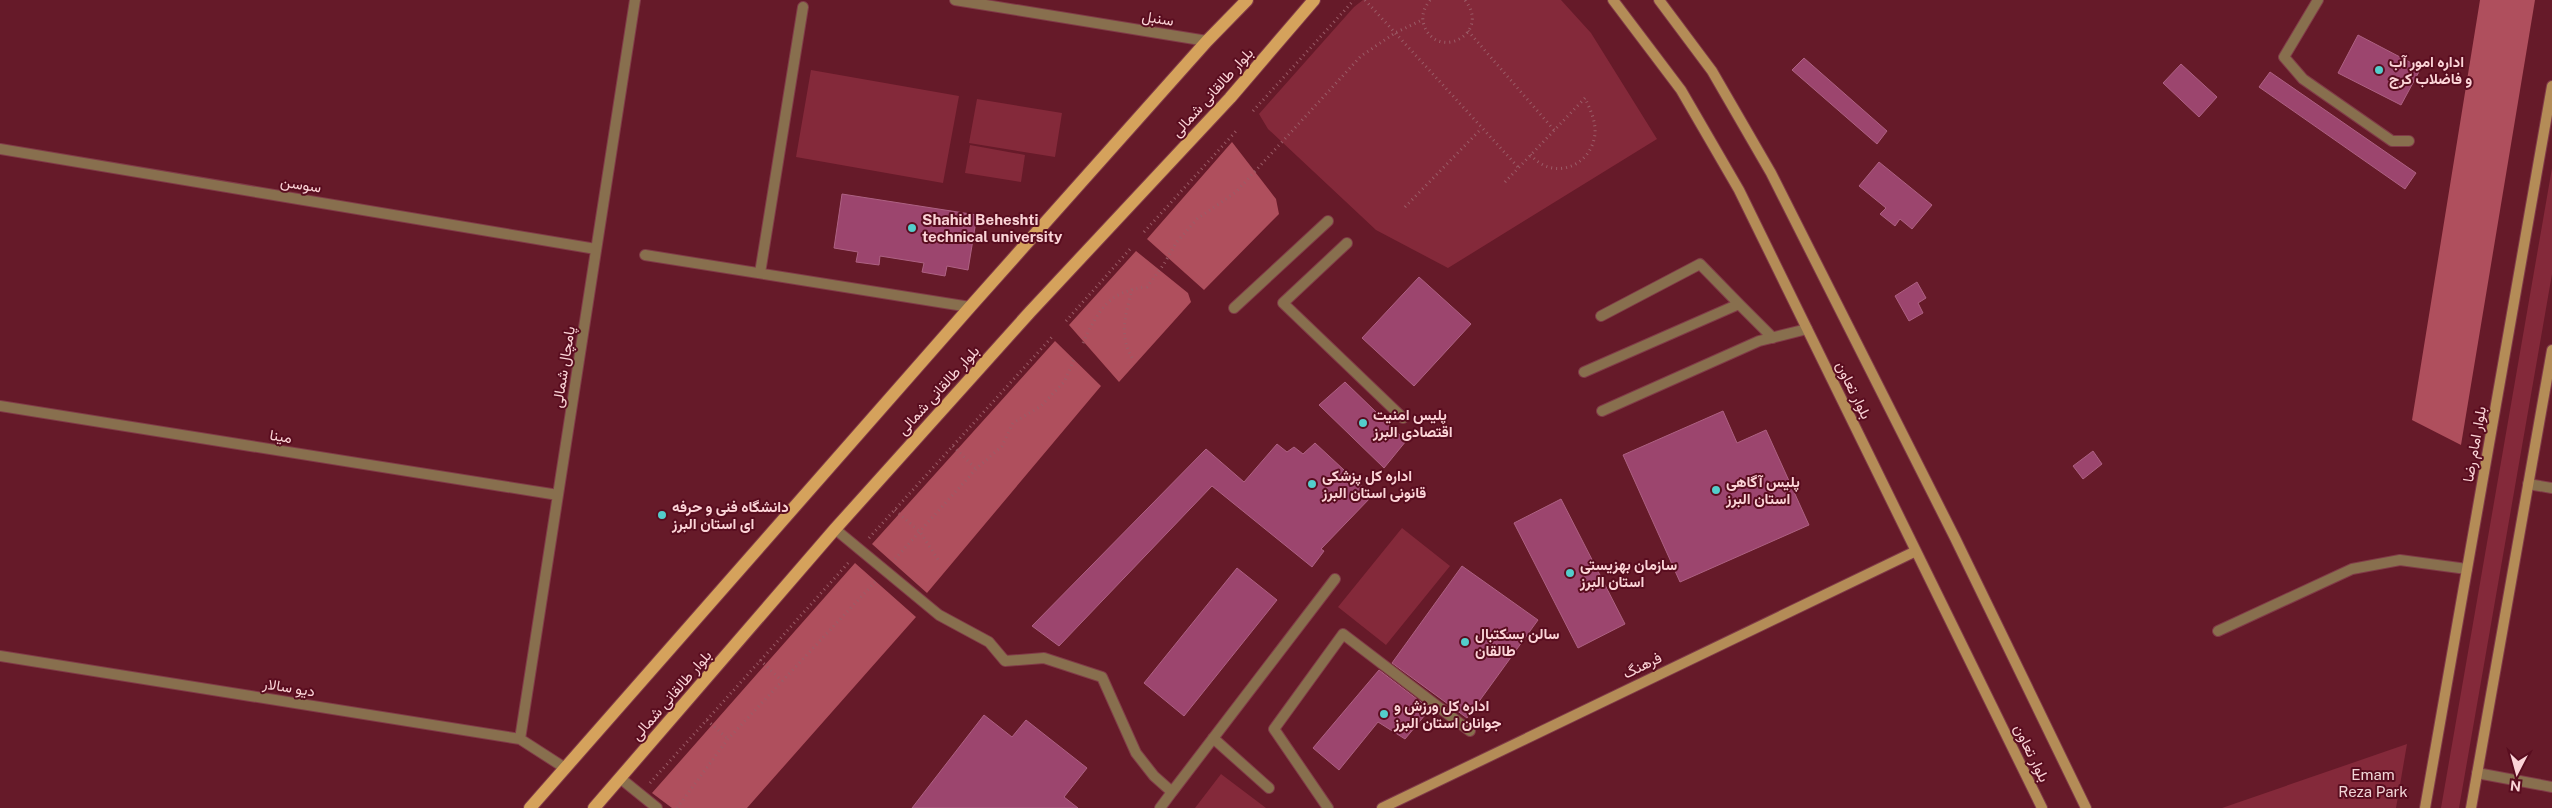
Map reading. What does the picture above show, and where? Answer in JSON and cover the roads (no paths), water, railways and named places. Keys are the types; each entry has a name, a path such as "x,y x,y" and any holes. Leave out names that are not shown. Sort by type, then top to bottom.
{"main road":[{"name":"بلوار طالقانی شمالی","path":"530,808 970,307 1207,41 1247,0"},
{"name":"بلوار طالقانی شمالی","path":"594,808 835,529 1030,312 1230,98 1314,0"},
{"name":"بلوار تعاون","path":"1613,0 1681,90 1739,190 2042,808"},
{"name":"بلوار تعاون","path":"1660,0 1712,71 1771,173 1955,538 2086,808"},
{"name":"بلوار امام رضا","path":"2425,808 2552,86"},
{"path":"2471,808 2552,350"},
{"name":"فرهنگ","path":"1382,808 1916,551"}],"street":[{"name":"پامچال شمالی","path":"520,739 635,0"},
{"name":"سنبل","path":"955,0 1207,41"},
{"path":"2318,0 2284,57 2304,79 2392,140 2409,141"},
{"path":"760,273 802,7"},
{"name":"سوسن","path":"0,149 596,249"},
{"path":"1234,308 1328,221"},
{"path":"1347,243 1283,303 1403,418"},
{"path":"645,255 970,307"},
{"path":"1601,316 1700,264 1773,338"},
{"path":"1584,372 1739,304"},
{"path":"1602,411 1759,341 1807,329"},
{"name":"مینا","path":"0,406 558,495"},
{"path":"2528,484 2552,488"},
{"path":"835,529 939,614 990,642 1006,661 1044,658 1102,677 1136,753 1154,776 1172,792"},
{"path":"2218,631 2352,569 2400,560 2467,569"},
{"path":"1160,808 1335,579"},
{"path":"1328,808 1274,728 1343,634 1470,732"},
{"name":"دیو سالار","path":"0,656 520,739 565,768"},
{"path":"1213,738 1269,788"},
{"path":"2477,773 2552,787"},
{"path":"620,778 657,808"}],"place":[{"name":"اداره امور آب و فاضلاب کرج","path":"2379,70"},
{"name":"Shahid Beheshti technical university","path":"912,228"},
{"name":"پلیس امنیت اقتصادی البرز","path":"1363,423"},
{"name":"اداره کل پزشکی قانونی استان البرز","path":"1312,484"},
{"name":"پلیس آگاهی استان البرز","path":"1716,490"},
{"name":"دانشگاه فنی و حرفه ای استان البرز","path":"662,515"},
{"name":"سازمان بهزیستی استان البرز","path":"1570,573"},
{"name":"سالن بسکتبال طالقان","path":"1465,642"},
{"name":"اداره کل ورزش و جوانان استان البرز","path":"1384,714"}],"park label":[{"name":"Emam Reza Park","path":"2373,782"}]}
